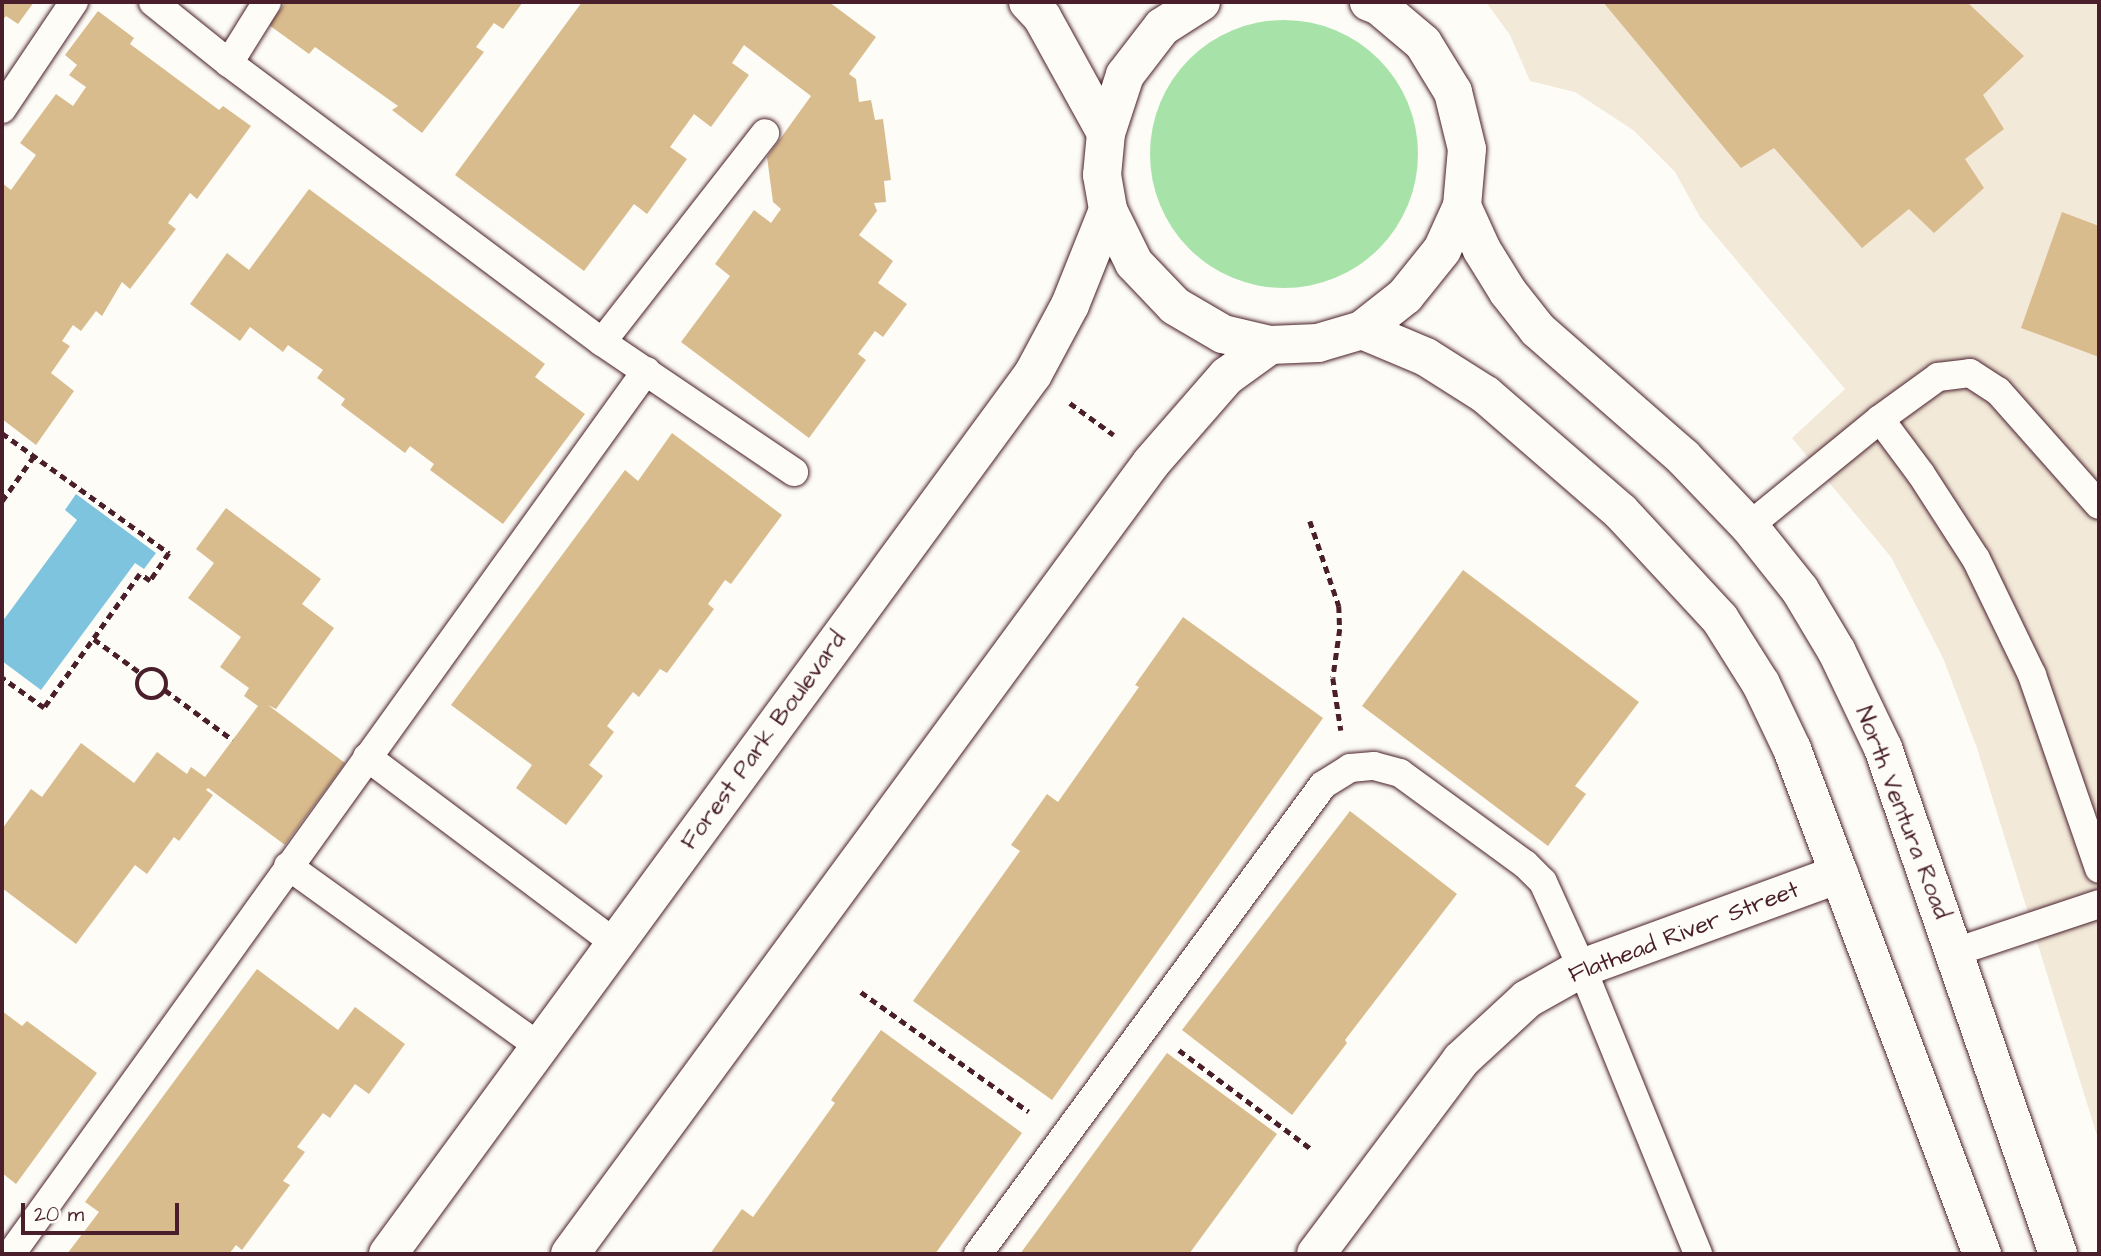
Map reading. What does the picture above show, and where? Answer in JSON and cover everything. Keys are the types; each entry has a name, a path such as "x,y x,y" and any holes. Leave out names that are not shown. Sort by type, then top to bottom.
{"street":[{"path":"1028,2 1042,16 1106,133"},
{"path":"1201,2 1162,27 1125,75 1106,133 1102,175 1108,210 1134,263 1175,306 1223,334 1270,345 1318,342 1362,330 1405,296 1442,250 1462,206 1467,149 1453,92 1423,43 1379,6 1369,2"},
{"name":"North Ventura Road","path":"1462,206 1482,250 1508,292 1538,330 1683,457 1749,526 1800,590 1837,652 1882,748 2058,1254"},
{"name":"Forest Park Boulevard","path":"388,1254 1033,374 1070,305 1108,210"},
{"path":"1362,330 1426,357 1486,395 1620,511 1720,619 1762,684 1792,749 1982,1254"},
{"path":"570,1254 1151,463 1227,376 1270,345"},
{"name":"Flathead River Street","path":"1316,1254 1461,1059 1527,999 1582,968 1839,874"}],"lane":[{"path":"2,109 74,2"},
{"path":"153,2 229,63 602,342 794,472"},
{"path":"229,63 267,2"},
{"path":"602,342 765,133"},
{"path":"11,1254 646,371"},
{"path":"1749,526 1880,419 1938,377 1970,373 1998,391 2099,505"},
{"path":"1880,419 1921,474 1976,559 2032,675 2099,869"},
{"path":"367,757 616,944"},
{"path":"978,1254 1323,785 1350,768 1374,766 1400,773 1525,863 1543,882 1582,968 1689,1251"},
{"path":"288,866 540,1047"},
{"path":"1955,952 2099,904"}],"path":[{"path":"1061,396 1117,438"},
{"path":"2,433 169,554 149,581 140,574 44,708 2,678"},
{"path":"2,501 34,456"},
{"path":"1310,521 1339,606 1334,702 1350,768"},
{"path":"94,639 142,674"},
{"path":"153,669 163,673 167,683 165,690 155,699 144,696 137,682 142,674 153,669"},
{"path":"165,690 233,740"},
{"path":"861,992 1064,1137"},
{"path":"1146,1026 1310,1147"}],"shaded area":[{"path":"1486,2 2099,2 2099,1142 1977,748 1943,658 1891,557 1792,438 1845,389 1700,217 1675,172 1633,130 1575,92 1530,81 1510,35"}],"green space":[{"path":"1284,20 1335,30 1379,59 1408,103 1418,154 1408,205 1379,249 1335,278 1284,288 1233,278 1189,249 1160,205 1150,154 1160,103 1189,59 1233,30"}],"water":[{"path":"76,494 156,553 144,569 135,563 41,690 2,661 2,622 77,520 65,510"}],"building":[{"path":"2,2 34,2 18,24 6,16 2,21"},
{"path":"286,2 523,2 503,29 494,23 476,47 484,52 422,133 392,110 398,106 315,47 309,54 269,25"},
{"path":"582,2 829,2 876,37 849,74 856,79 859,102 871,100 875,120 883,119 891,180 884,181 886,202 874,203 877,211 859,235 893,261 878,283 907,304 883,337 875,331 858,354 866,360 809,438 681,342 730,276 715,264 754,210 771,223 781,209 773,202 767,157 811,96 744,45 732,63 749,75 711,127 694,114 670,147 687,159 647,214 634,204 584,271 455,175"},
{"path":"1603,2 1967,2 2024,56 1983,95 2004,129 1965,159 1984,188 1934,233 1909,209 1862,248 1774,148 1741,168"},
{"path":"98,11 134,38 130,44 219,110 223,106 251,126 197,199 190,193 168,223 176,229 130,289 122,282 102,316 96,311 81,331 73,325 62,341 70,346 51,373 74,391 36,445 2,419 2,183 11,190 36,155 20,143 56,94 73,106 86,87 69,75 77,65 65,55"},
{"path":"309,189 545,364 535,377 585,414 503,524 430,470 434,464 410,446 405,453 341,405 345,399 317,378 323,370 288,345 283,352 250,327 240,341 190,304 227,253 249,270"},
{"path":"2062,212 2099,226 2099,357 2021,328"},
{"path":"672,433 782,515 731,584 725,580 708,604 714,609 667,673 660,669 639,697 633,692 607,726 614,732 589,765 603,776 566,825 516,788 532,765 451,705 625,470 638,481"},
{"path":"226,508 321,579 302,604 334,628 276,709 268,705 345,763 285,845 208,788 206,790 213,795 179,841 174,837 147,874 135,865 76,944 2,888 2,829 31,789 42,797 81,743 134,783 157,752 187,774 191,767 205,777 258,706 244,696 249,688 220,667 241,637 188,598 214,563 196,549"},
{"path":"1463,570 1639,702 1575,786 1586,794 1548,846 1362,706"},
{"path":"1183,617 1323,718 1052,1100 913,1001 1020,851 1011,845 1047,794 1058,802 1139,687 1135,685"},
{"path":"1350,811 1457,894 1345,1040 1347,1043 1292,1115 1182,1030"},
{"path":"257,969 338,1030 355,1007 405,1044 369,1094 355,1084 330,1118 323,1113 297,1147 305,1152 283,1181 290,1185 242,1250 236,1245 229,1254 67,1254 99,1212 85,1202"},
{"path":"2,1011 22,1026 27,1021 97,1073 16,1184 2,1173"},
{"path":"881,1030 1022,1133 935,1254 710,1254 742,1209 753,1217 835,1103 831,1100"},
{"path":"1167,1053 1277,1134 1189,1254 1020,1254"}]}
